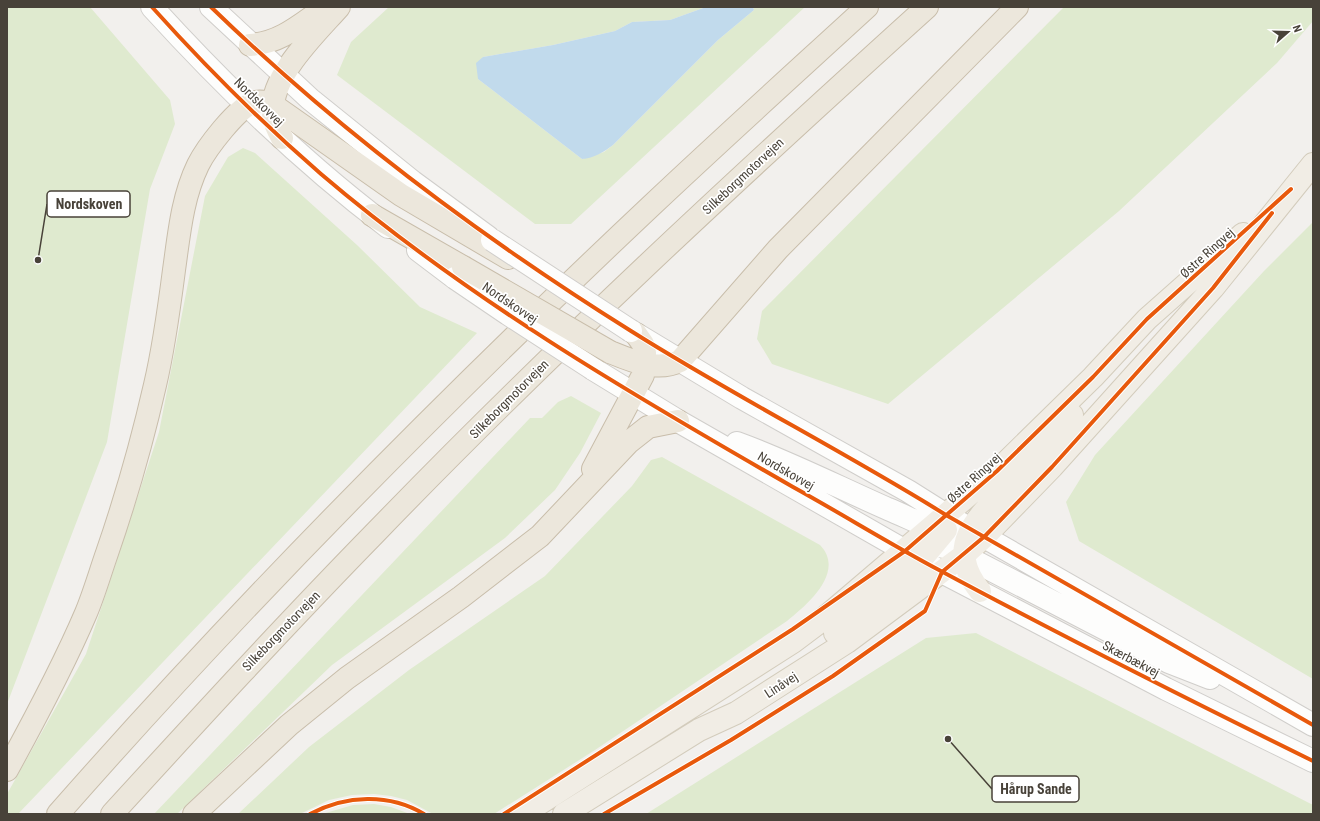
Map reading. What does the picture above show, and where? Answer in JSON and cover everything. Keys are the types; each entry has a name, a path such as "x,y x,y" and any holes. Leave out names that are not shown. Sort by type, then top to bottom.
{"highway":[{"path":"250,45 264,44 276,40 326,7"},
{"path":"282,138 273,115 273,105 284,75 308,43 339,7"},
{"path":"58,814 208,648 351,499 652,206 867,7"},
{"name":"Silkeborgmotorvejen","path":"112,814 246,668 360,548 516,391 682,233 927,7"},
{"path":"372,215 459,272 610,352 645,364 670,366 680,361 778,249 1017,7"},
{"path":"7,770 37,715 86,613 124,502 142,441 156,382 186,194 198,166 212,141 248,106 255,102 266,102 273,105 401,196 490,244"},
{"path":"579,494 643,375 645,364 643,344 633,333"},
{"path":"194,814 289,725 347,678 519,553 540,536 629,442 648,427 678,421"}],"main road":[{"name":"Østre Ringvej","path":"972,539 1052,467 1214,288 1291,189 1313,164"},
{"name":"Østre Ringvej","path":"930,539 1093,377 1147,320 1291,189"},
{"path":"980,591 970,578 965,567 972,539 984,511 1018,477 1065,424 1147,320"},
{"path":"700,730 729,702 840,630 894,586 930,539"},
{"path":"523,814 793,642 930,539"},
{"name":"Linåvej","path":"564,814 700,730 736,713 847,642 942,572 972,539"}],"street":[{"name":"Nordskovvej","path":"152,7 191,50 248,106 322,174 372,215"},
{"path":"211,7 250,45 310,99 490,244 562,286 633,333 742,398 908,491 930,539"},
{"name":"Nordskovvej","path":"459,272 508,314 632,394 678,421 930,539"},
{"path":"678,421 772,455 861,498 930,539 949,548 972,539"},
{"path":"930,539 972,539 1168,662 1278,705 1313,726"},
{"name":"Skærbækvej","path":"930,539 942,572 1166,689 1313,761"}],"green space":[{"path":"7,7 90,7 170,100 175,124 150,189 107,442 7,704"},
{"path":"389,7 706,7 670,20 632,22 615,31 553,45 483,57 478,79 582,159 604,152 613,145 718,40 754,10 753,7 805,7 571,224 535,224 337,75 351,42"},
{"path":"1064,7 1313,7 1313,21 1277,63 1119,211 888,404 772,364 757,339 762,311"},
{"path":"243,148 255,153 357,245 420,307 477,333 18,814 7,814 7,794 86,654 159,432 205,196 228,157"},
{"path":"1313,222 1313,679 1079,541 1066,502 1095,455 1264,271"},
{"path":"571,396 601,413 580,453 555,490 505,538 332,665 177,814 154,814 530,418 542,418 558,402"},
{"path":"662,457 820,545 827,555 829,566 826,577 821,587 813,597 787,621 595,750 494,814 433,814 407,800 374,794 352,795 329,800 300,814 238,814 309,747 409,670 545,576 632,486 651,460"},
{"path":"976,633 1313,805 1313,814 646,814 926,638"},
{"path":"374,804 391,807 410,814 322,814 353,805"}],"water":[{"path":"706,7 753,7 754,10 718,40 613,145 595,156 582,159 478,79 476,63 483,57 553,45 615,31 632,22 670,20"}],"cycle path":[{"path":"152,7 192,51 234,93 321,174 432,262 550,341 670,416 921,560 1078,643 1313,761"},
{"path":"211,7 310,97 412,180 465,220 575,295 709,378 1313,725"},
{"path":"504,814 793,629 905,551 997,471 1093,377 1147,319 1291,189"},
{"path":"604,814 731,740 833,676 925,611 942,572 985,536 1052,467 1213,288 1272,213"},
{"path":"310,814 338,803 367,799 396,802 411,807 424,814"}],"place":[{"name":"Nordskoven","path":"38,260"},
{"name":"Hårup Sande","path":"948,739"}]}
